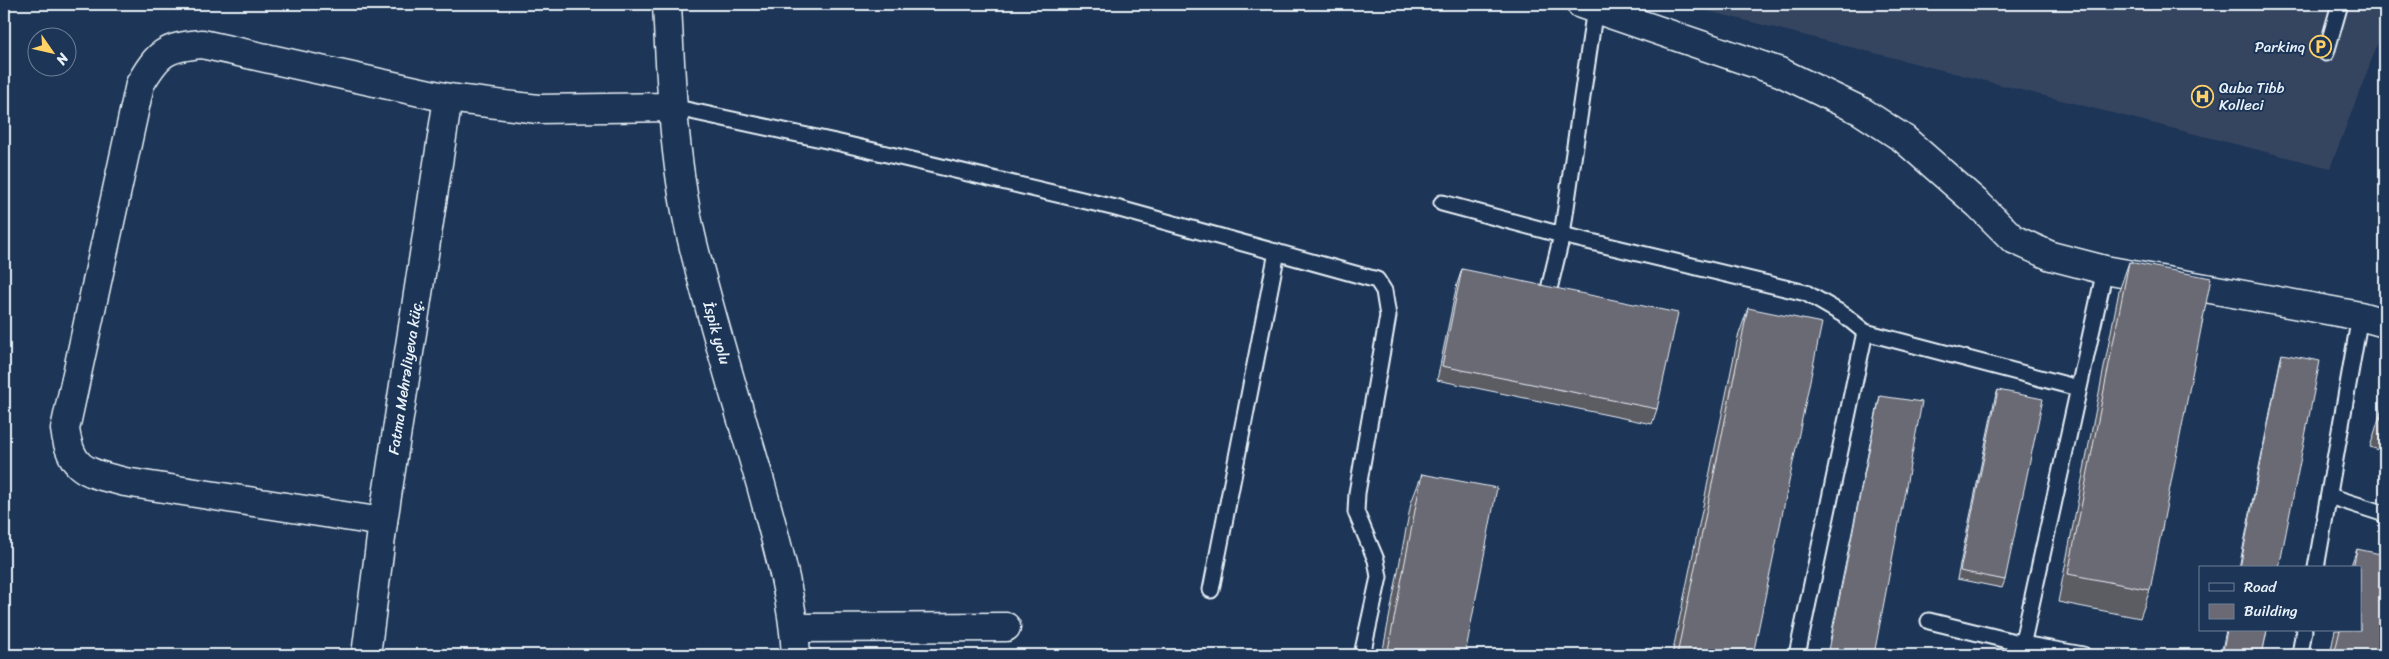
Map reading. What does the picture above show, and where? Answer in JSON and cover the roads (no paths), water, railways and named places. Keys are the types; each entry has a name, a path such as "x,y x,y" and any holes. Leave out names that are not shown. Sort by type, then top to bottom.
{"street":[{"name":"İspik yolu","path":"667,4 672,107 680,172 694,246 782,562 795,628 796,655"},
{"path":"1588,6 1780,72 1861,111 1904,139 1979,205 2013,239 2051,256 2105,270 2373,319"},
{"path":"384,522 125,482 85,471 68,450 65,429 140,84 155,59 178,46 202,44 448,98 538,110 672,107"},
{"name":"Fatma Mehrəliyeva küç.","path":"366,655 384,522 448,98"},
{"path":"795,628 1006,626"}],"lane":[{"path":"2326,53 2340,4"},
{"path":"1550,285 1562,235 1588,6"},
{"path":"672,107 840,143 1097,204 1377,280 1384,291 1388,316 1357,493 1356,512 1376,560 1379,577 1362,655"},
{"path":"1442,203 1562,235 1806,292 1844,315 1865,332 2078,388"},
{"path":"1211,590 1277,252"},
{"path":"2022,650 2105,270"},
{"path":"2316,566 2329,496 2373,319"},
{"path":"1796,655 1865,332"},
{"path":"2329,496 2385,514"},
{"path":"1929,621 2022,650 2082,655"},
{"path":"2300,655 2304,632"}],"place":[{"name":"Parkinq","path":"2321,47"},
{"name":"Quba Tibb Kolleci","path":"2203,97"}]}
